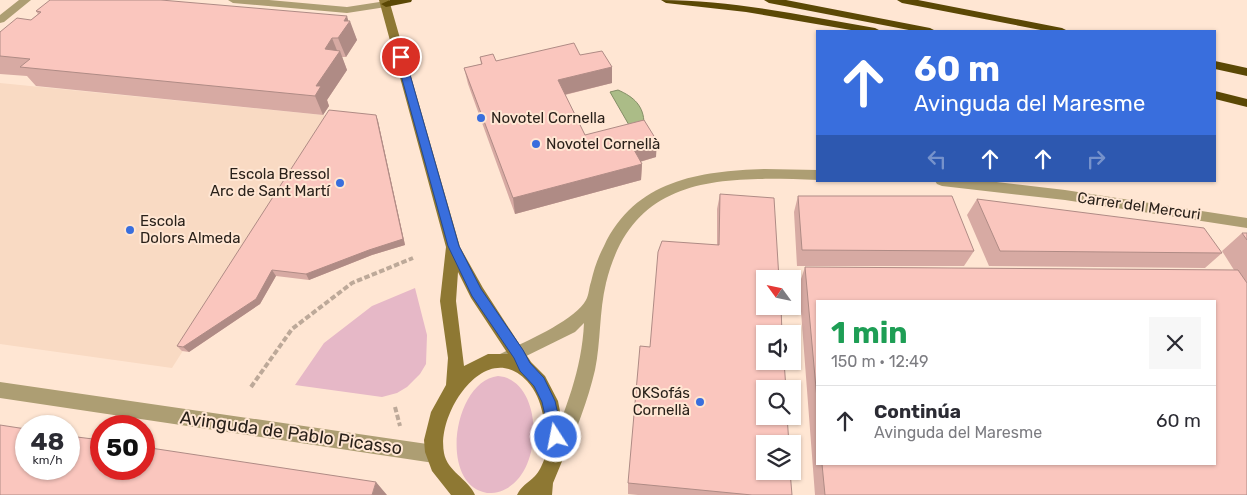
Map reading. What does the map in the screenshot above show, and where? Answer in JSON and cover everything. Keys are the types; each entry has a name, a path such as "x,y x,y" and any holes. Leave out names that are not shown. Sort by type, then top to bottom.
{"highway":[{"path":"385,2 407,0"},
{"path":"666,0 746,9 869,30"},
{"path":"769,0 925,30"},
{"path":"902,0 1057,30"},
{"path":"914,0 953,9"},
{"path":"1216,65 1247,72"},
{"path":"1216,95 1247,103"}],"main road":[{"path":"385,2 454,246 477,293 516,360 539,382 549,401 556,437 554,459 543,488 527,495"},
{"path":"454,246 448,301 456,358 454,389"},
{"path":"465,495 442,470 434,454 432,435 438,416 454,389 469,372 485,362 516,360"}],"street":[{"path":"4,17 12,0"},
{"path":"4,17 26,0"},
{"path":"233,0 347,10 385,2"},
{"path":"554,459 574,413 584,375 591,345 593,304 606,258 622,228 644,204 665,190 708,178 733,175 816,175"},
{"name":"Carrer del Mercuri","path":"951,182 1065,195 1247,222"},
{"path":"516,360 569,327 593,304"},
{"name":"Avinguda de Pablo Picasso","path":"0,390 434,454"}],"path":[{"path":"251,387 292,329 352,282 413,258"}],"shaded area":[{"name":"Escola Dolors Almeda","path":"0,83 332,116 172,368 0,344"},
{"path":"618,90 633,99 642,112 644,124 633,132 610,92"},
{"path":"415,288 427,335 426,364 420,374 407,387 397,393 382,397 295,385 324,343 372,306"},
{"path":"498,376 515,382 526,396 532,415 533,437 529,458 520,476 506,489 487,493 472,486 462,472 457,454 457,433 462,413 470,395 483,382"}],"building":[{"path":"50,0 161,0 347,16 344,21 350,21 338,38 332,38 325,49 340,51 316,86 321,86 315,96 20,67 30,59 0,56 0,32 17,18 31,20 41,12 36,11"},
{"name":"Novotel Cornellà","path":"574,43 580,55 602,51 612,67 558,80 585,135 644,120 657,141 633,148 642,164 513,198 464,68 482,64 480,57 493,54 496,61"},
{"name":"Escola Bressol Arc de Sant Martí","path":"329,110 376,115 403,239 306,274 272,270 256,299 183,347 177,346"},
{"path":"720,194 774,198 778,270 756,270 756,315 781,315 782,325 756,325 756,370 785,370 785,380 756,380 756,425 788,425 788,435 756,435 756,480 791,480 792,495 752,495 628,483 640,346 650,347 658,252 662,241 719,245"},
{"path":"798,196 952,196 974,251 802,250"},
{"path":"977,199 1204,228 1222,253 1000,251"},
{"path":"1242,233 1247,233 1247,240"},
{"path":"805,267 1238,270 1247,283 1247,495 825,495 822,465 1216,465 1216,300 816,300 816,388"},
{"path":"0,425 15,427 15,480 80,480 80,437 90,439 90,480 155,480 155,449 376,482 372,495 0,495"}],"place":[{"name":"Novotel Cornella","path":"481,118"},
{"name":"Novotel Cornellà","path":"536,144"},
{"name":"Escola Bressol Arc de Sant Martí","path":"340,183"},
{"name":"Escola Dolors Almeda","path":"130,230"},
{"name":"OKSofás Cornellà","path":"700,402"}],"route":[{"path":"401,57 454,246 477,293 525,367 539,382 549,401 556,437"}]}
